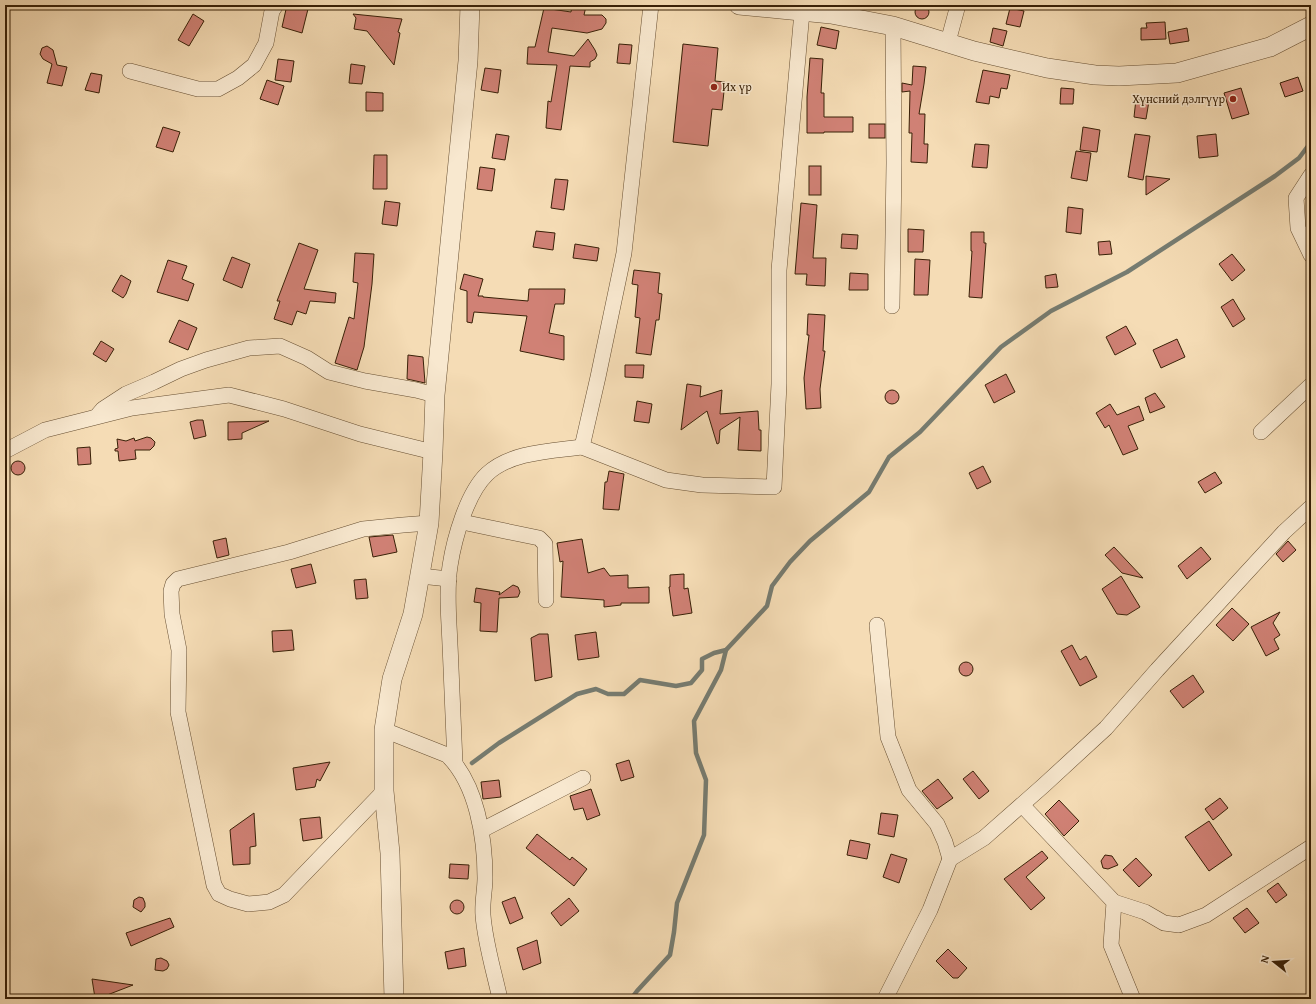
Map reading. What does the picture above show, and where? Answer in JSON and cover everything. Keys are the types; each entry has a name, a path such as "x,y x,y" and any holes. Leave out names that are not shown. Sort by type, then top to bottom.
{"street":[{"path":"130,71 198,89 218,89 238,78 254,65 266,43 272,11 276,5"},
{"path":"394,999 390,853 384,791 384,730 392,679 413,614 429,523 435,395 468,61 470,5"},
{"path":"582,447 624,253 651,5"},
{"path":"739,5 832,14 893,26 974,51 1047,68 1095,75 1138,76 1177,73 1270,47 1311,26"},
{"path":"948,42 958,5"},
{"path":"455,763 449,621 449,579 452,554 462,522 474,491 487,474 496,467 515,458 537,453 582,447 666,480 702,485 774,487 779,384 779,270 802,12"},
{"path":"892,306 894,163 893,26"},
{"path":"1311,175 1296,198 1298,228 1311,255"},
{"path":"96,418 103,409 126,394 181,369 206,360 250,348 280,346 307,358 329,372 435,395"},
{"path":"1261,432 1311,385"},
{"path":"5,451 45,430 132,408 229,395 284,409 360,434 433,452"},
{"path":"884,999 930,910 950,859 984,838 1106,728 1157,670 1284,532 1311,507"},
{"path":"462,522 539,538 545,544 546,600"},
{"path":"384,791 284,895 269,902 248,904 219,894 214,885 178,712 179,650 172,614 171,591 173,584 178,580 289,552 363,529 403,524 429,523"},
{"path":"420,576 449,579"},
{"path":"877,625 888,737 909,790 937,824 945,842 950,859"},
{"path":"384,730 447,755 455,763 469,788 478,810 482,830 485,878 483,913 500,999"},
{"path":"482,830 583,778"},
{"path":"1022,805 1114,902 1145,912 1164,923 1179,926 1206,915 1311,847"},
{"path":"1114,902 1111,945 1133,999"}],"building":[{"path":"287,5 309,5 302,33 282,27"},
{"path":"572,5 586,6 584,15 602,15 606,19 606,23 602,29 587,33 552,28 548,52 574,56 588,39 597,55 595,59 590,62 590,67 570,66 561,130 546,128 548,101 551,102 557,65 527,64 528,47 535,47 544,8 571,12"},
{"path":"922,5 927,7 929,12 927,17 922,19 917,17 915,12 917,7"},
{"path":"1010,8 1024,11 1020,27 1006,24"},
{"path":"193,14 204,21 189,46 178,40"},
{"path":"353,14 402,19 398,32 400,33 394,65 367,31 354,29 356,18"},
{"path":"1165,22 1166,39 1141,40 1141,28 1147,28 1146,23"},
{"path":"821,27 839,31 836,49 817,45"},
{"path":"993,28 1007,31 1003,46 990,42"},
{"path":"1187,28 1189,41 1170,44 1168,32"},
{"path":"619,44 632,45 630,64 617,63"},
{"path":"683,44 718,48 715,81 725,82 722,110 712,109 708,146 673,142"},
{"path":"47,46 53,50 57,65 67,67 62,86 47,83 52,64 43,59 40,54 42,48"},
{"path":"810,58 823,59 821,93 824,93 824,117 853,117 853,132 807,133 807,97"},
{"path":"278,59 294,61 291,82 275,80"},
{"path":"351,64 365,66 362,84 349,83"},
{"path":"913,66 926,67 919,114 925,114 924,144 928,144 927,163 911,162 912,133 909,133 910,91 902,92 902,83 912,85"},
{"path":"485,68 501,70 498,93 481,90"},
{"path":"983,70 1010,75 1007,89 1001,88 999,98 990,96 989,104 976,102"},
{"path":"91,73 102,75 99,93 85,90"},
{"path":"1298,77 1303,91 1285,97 1280,83"},
{"path":"267,80 284,86 278,105 260,99"},
{"path":"1061,88 1074,89 1073,104 1060,104"},
{"path":"1241,88 1249,114 1232,119 1224,93"},
{"path":"366,92 383,93 383,111 366,111"},
{"path":"1136,99 1149,101 1146,119 1134,117"},
{"path":"869,124 885,124 885,138 869,138"},
{"path":"163,127 180,132 173,152 156,147"},
{"path":"1083,127 1100,130 1097,152 1080,150"},
{"path":"496,134 509,136 505,160 492,158"},
{"path":"1135,134 1150,136 1143,180 1128,177"},
{"path":"1216,134 1218,156 1199,158 1197,136"},
{"path":"975,144 989,145 987,168 972,167"},
{"path":"1076,151 1091,153 1087,181 1071,178"},
{"path":"374,155 387,155 387,189 373,189"},
{"path":"809,166 821,166 821,195 809,195"},
{"path":"480,167 495,169 492,191 477,189"},
{"path":"1146,176 1170,179 1146,195"},
{"path":"555,179 568,180 564,210 551,208"},
{"path":"385,201 400,203 397,226 382,224"},
{"path":"801,203 817,205 813,258 826,258 825,286 806,285 807,274 795,274"},
{"path":"1068,207 1083,209 1081,234 1066,232"},
{"path":"908,229 924,230 923,252 908,252"},
{"path":"536,231 555,233 553,250 533,247"},
{"path":"971,232 984,232 984,243 986,243 982,298 969,297 972,251"},
{"path":"842,234 858,235 857,249 841,248"},
{"path":"1110,241 1112,254 1099,255 1098,242"},
{"path":"299,243 318,250 304,289 336,293 335,303 310,301 306,314 297,311 292,325 274,319 280,301 277,301"},
{"path":"575,244 599,248 597,261 573,258"},
{"path":"355,253 374,254 372,284 364,347 357,370 335,363 349,317 354,319 358,283 353,282"},
{"path":"1232,254 1245,270 1232,281 1219,264"},
{"path":"232,257 250,264 242,288 223,280"},
{"path":"915,259 930,260 928,295 914,295"},
{"path":"168,260 187,266 182,279 194,284 188,301 157,292"},
{"path":"634,270 660,273 658,293 662,294 659,320 656,320 651,355 636,353 640,318 635,317 638,285 632,284"},
{"path":"850,273 868,274 868,290 849,290"},
{"path":"464,274 483,279 478,296 483,297 528,301 529,289 565,289 564,304 555,304 549,333 564,336 564,360 520,351 527,316 474,312 472,323 467,322 467,291 460,289"},
{"path":"1056,274 1058,287 1046,288 1045,276"},
{"path":"121,275 131,281 123,298 112,291"},
{"path":"1233,299 1245,319 1233,327 1221,307"},
{"path":"808,314 825,315 823,351 825,351 820,389 821,408 806,409 804,378 809,335 807,335"},
{"path":"179,320 197,328 188,350 169,342"},
{"path":"1126,326 1136,344 1115,355 1106,337"},
{"path":"1177,339 1185,357 1161,368 1153,350"},
{"path":"101,341 114,349 106,362 93,354"},
{"path":"408,355 423,357 425,383 407,379"},
{"path":"625,365 644,365 643,378 625,377"},
{"path":"1006,374 1015,392 994,403 985,385"},
{"path":"687,384 701,386 700,397 722,390 720,414 758,411 759,430 761,430 761,451 738,450 740,417 720,430 719,443 717,444 707,411 681,430"},
{"path":"889,390 895,390 899,394 899,400 895,404 889,404 885,400 885,394"},
{"path":"1155,393 1165,407 1150,413 1145,398"},
{"path":"637,401 652,404 649,423 634,421"},
{"path":"1110,404 1117,415 1139,406 1144,420 1128,426 1138,449 1123,455 1109,425 1105,428 1096,413"},
{"path":"203,420 206,436 194,439 190,422"},
{"path":"269,421 242,433 242,439 228,440 228,422"},
{"path":"147,437 151,438 155,442 154,446 150,450 135,450 136,459 119,461 118,451 115,451 115,449 118,448 117,439 126,441 134,438 135,441"},
{"path":"90,447 91,464 78,465 77,448"},
{"path":"18,461 23,463 25,468 23,473 18,475 13,473 11,468 13,463"},
{"path":"983,466 991,482 977,489 969,473"},
{"path":"609,471 624,474 619,510 603,509 605,482 607,482"},
{"path":"1215,472 1222,483 1205,493 1198,482"},
{"path":"393,535 397,552 373,557 369,537"},
{"path":"226,538 229,555 217,558 213,541"},
{"path":"582,539 588,573 604,568 610,576 628,575 628,588 649,587 649,603 621,603 621,605 604,607 604,600 561,597 563,561 560,562 557,543"},
{"path":"1288,541 1296,550 1283,562 1276,554"},
{"path":"1114,547 1143,578 1122,573 1105,555"},
{"path":"1201,547 1211,559 1187,579 1178,566"},
{"path":"311,564 316,583 296,588 291,569"},
{"path":"684,574 684,589 688,588 692,613 673,616 669,587 670,575"},
{"path":"1121,576 1140,607 1127,615 1117,614 1102,589"},
{"path":"366,579 368,598 356,599 354,580"},
{"path":"513,585 518,587 520,592 518,597 499,598 497,632 480,631 481,603 474,602 476,588 500,592 499,595"},
{"path":"1232,608 1249,624 1233,641 1216,625"},
{"path":"1280,612 1273,623 1280,635 1274,639 1279,649 1266,656 1251,627"},
{"path":"292,630 294,650 273,652 272,631"},
{"path":"596,632 599,657 578,660 575,635"},
{"path":"539,634 548,634 552,677 535,681 531,638"},
{"path":"1072,645 1080,660 1086,656 1097,677 1080,686 1061,651"},
{"path":"966,662 971,664 973,669 971,674 966,676 961,674 959,669 961,664"},
{"path":"1193,675 1204,692 1183,708 1170,691"},
{"path":"629,760 634,777 621,781 616,764"},
{"path":"330,762 320,781 317,779 315,787 296,790 293,768"},
{"path":"973,771 989,791 979,799 963,779"},
{"path":"938,779 953,798 937,809 922,791"},
{"path":"499,780 501,797 483,799 481,782"},
{"path":"591,789 600,815 587,820 583,808 574,810 570,796"},
{"path":"1220,798 1228,808 1213,820 1205,809"},
{"path":"1059,800 1079,821 1064,836 1045,814"},
{"path":"254,813 256,846 250,847 250,864 233,865 230,830"},
{"path":"881,813 898,815 894,837 878,834"},
{"path":"320,817 322,838 303,841 300,819"},
{"path":"1209,821 1232,855 1209,871 1185,837"},
{"path":"537,834 570,860 572,857 587,869 574,886 526,848"},
{"path":"850,840 870,844 867,859 847,855"},
{"path":"1042,851 1048,858 1026,877 1045,898 1031,910 1004,879"},
{"path":"891,854 907,859 899,883 883,877"},
{"path":"1105,855 1112,856 1118,865 1108,869 1103,868 1101,861"},
{"path":"1136,858 1152,875 1139,887 1123,870"},
{"path":"450,864 469,865 468,879 449,878"},
{"path":"1278,883 1287,895 1276,903 1267,891"},
{"path":"139,897 143,898 145,903 145,907 141,912 133,907 134,900"},
{"path":"515,897 523,918 510,924 502,902"},
{"path":"569,898 579,911 561,926 551,913"},
{"path":"454,900 460,900 464,904 464,910 460,914 454,914 450,910 450,904"},
{"path":"1247,908 1259,923 1245,933 1233,918"},
{"path":"170,918 174,927 131,946 126,933"},
{"path":"537,940 541,963 523,970 517,948"},
{"path":"464,948 466,966 448,969 445,952"},
{"path":"948,949 967,968 958,978 953,978 936,961"},
{"path":"161,958 167,961 169,965 167,969 163,971 155,970 156,959"},
{"path":"92,979 133,985 102,997 95,998"}],"waterway":[{"path":"631,999 670,955 677,903 704,835 706,780 696,753 694,721 721,670 726,650 767,606 772,586 790,562 810,541 869,492 889,457 920,432 1001,347 1051,311 1127,272 1275,176 1299,158 1311,142"},
{"path":"472,763 499,743 577,694 596,689 608,694 624,694 640,680 676,686 691,683 702,670 702,659 714,653 726,650"}],"place":[{"name":"Их үр","path":"714,87"},
{"name":"Хүнсний дэлгүүр","path":"1233,99"}]}
